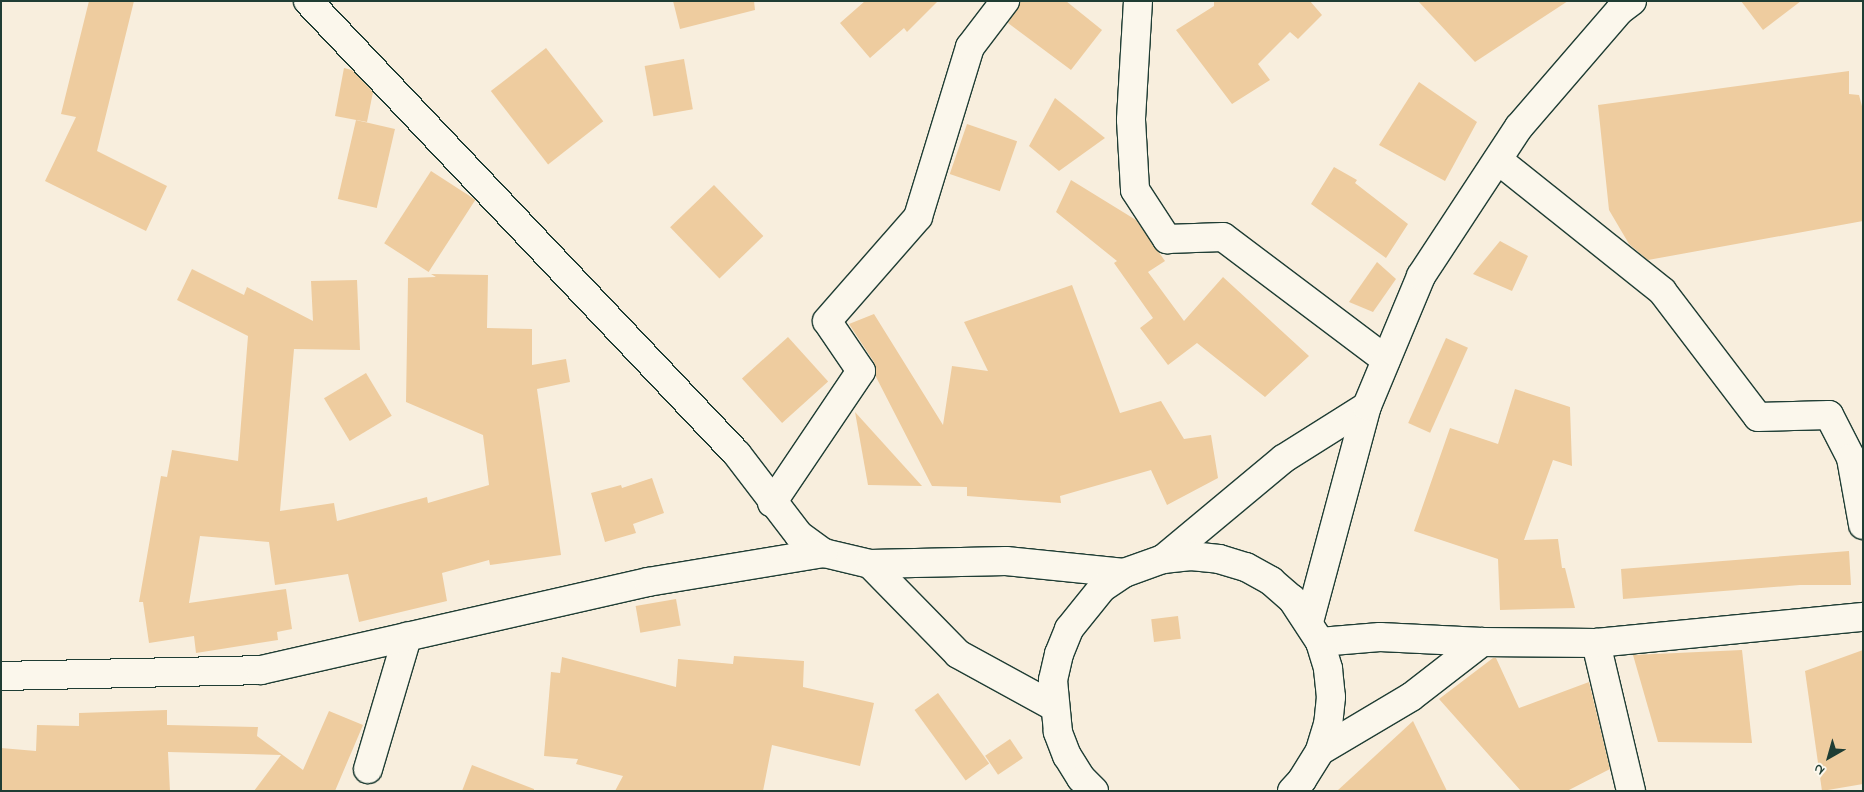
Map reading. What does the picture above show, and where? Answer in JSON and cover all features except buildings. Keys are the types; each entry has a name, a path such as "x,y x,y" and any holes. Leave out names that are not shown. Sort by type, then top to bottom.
{"street":[{"path":"308,1 737,454 799,535 824,552 870,564 1006,561 1124,573"},
{"path":"772,502 861,371 827,321 918,217 970,47 1006,1"},
{"path":"1138,1 1131,120 1135,190 1167,240 1224,237 1386,360"},
{"path":"1315,632 1367,406 1421,276 1519,127 1620,10 1632,1"},
{"path":"1498,160 1662,291 1758,417 1829,415 1851,458 1863,525"},
{"path":"1163,559 1283,459 1367,406"},
{"path":"1,676 261,670 648,582 824,552"},
{"path":"1085,786 1058,732 1053,706 1059,654 1069,629 1096,595 1124,573 1163,559 1191,556 1219,559 1246,567 1271,581 1292,599 1315,632 1328,669 1331,697 1328,724 1320,751 1302,780 1292,791"},
{"path":"870,564 958,654 1053,706"},
{"path":"1315,632 1482,642 1596,643 1863,617"},
{"path":"368,769 407,637"},
{"path":"1320,751 1411,696 1482,642"},
{"path":"1596,643 1631,791"}]}
